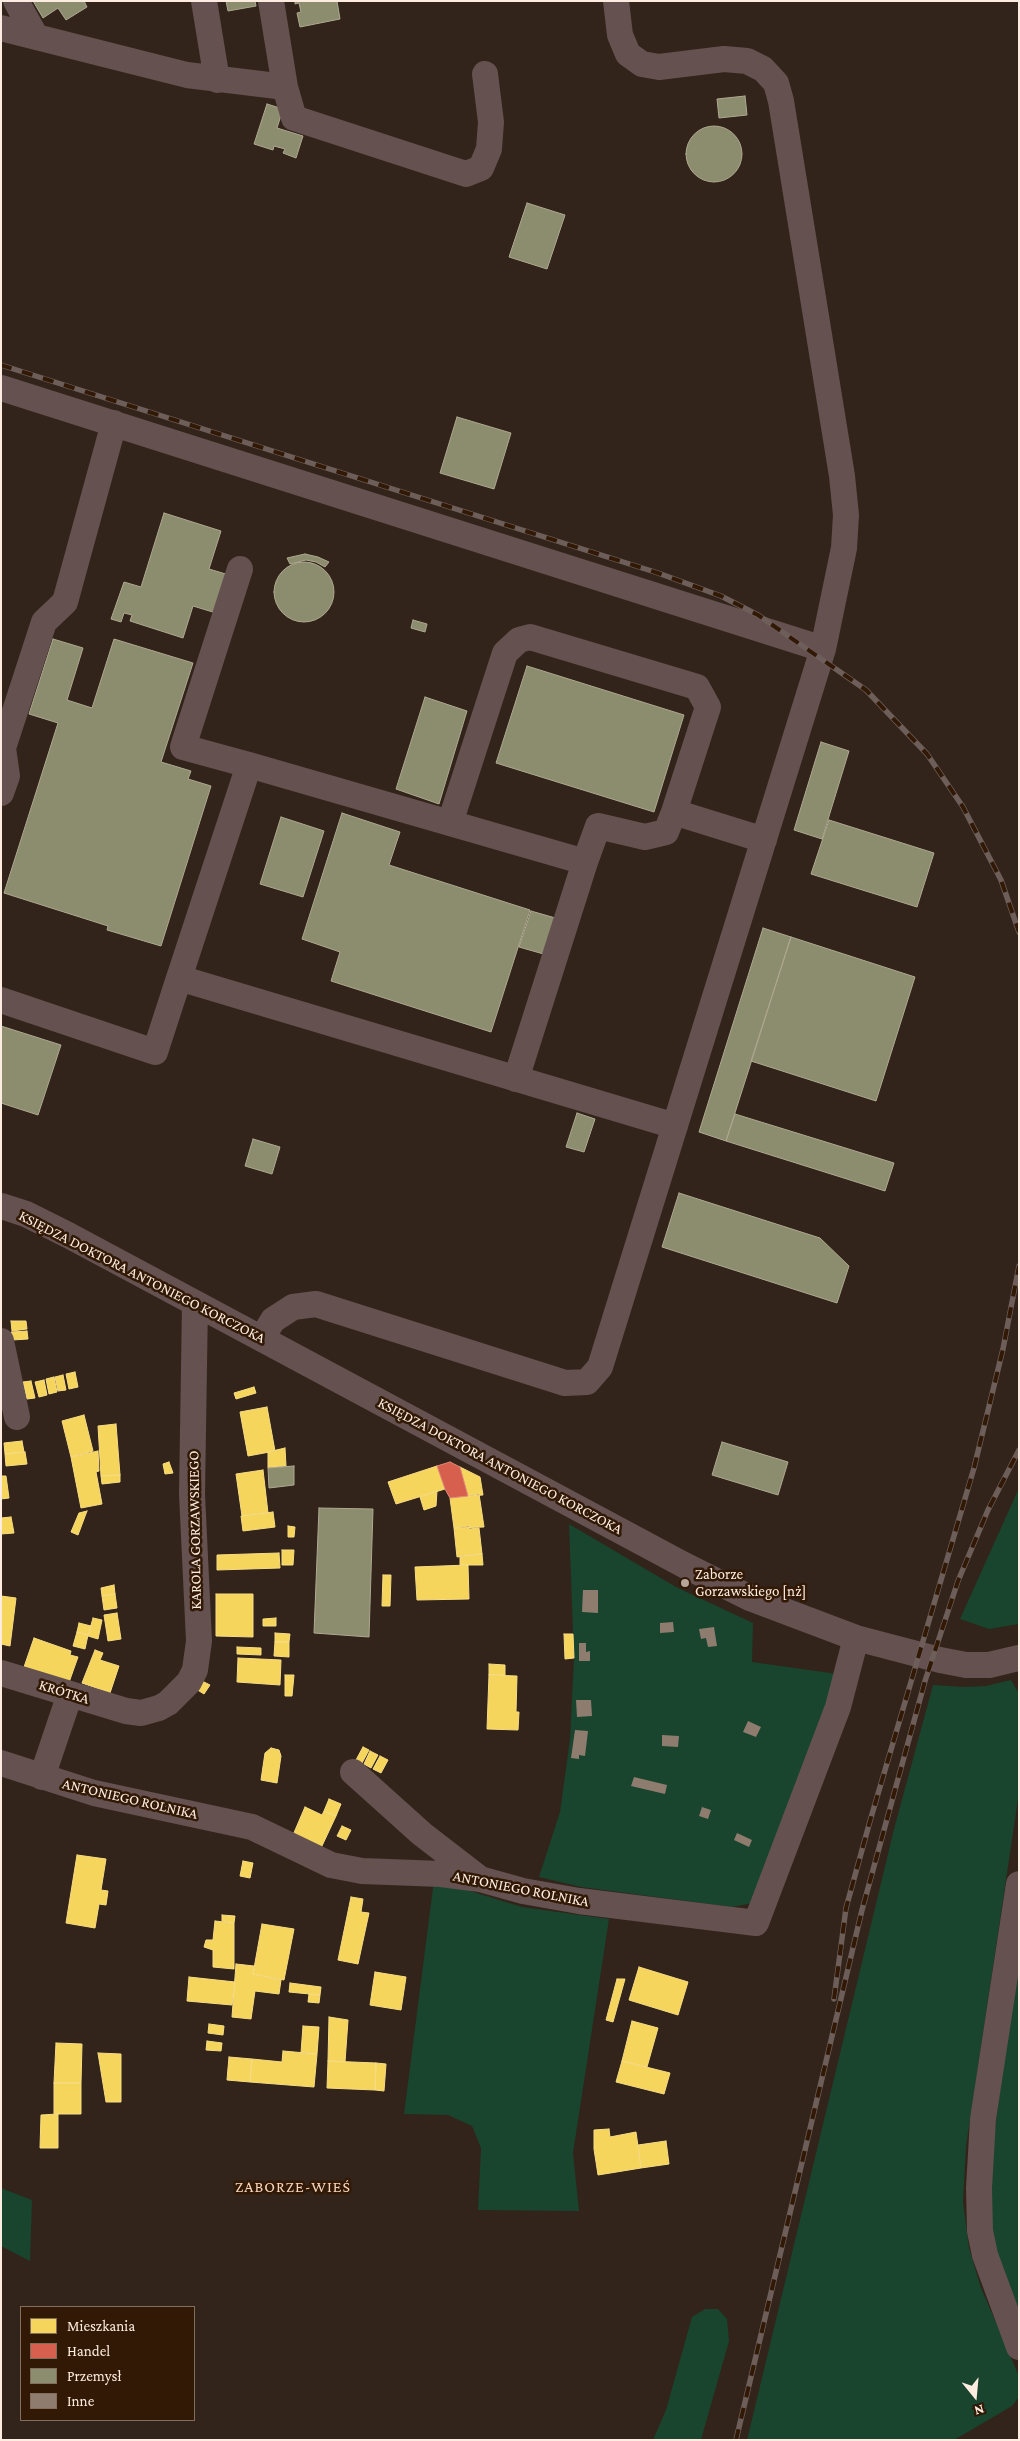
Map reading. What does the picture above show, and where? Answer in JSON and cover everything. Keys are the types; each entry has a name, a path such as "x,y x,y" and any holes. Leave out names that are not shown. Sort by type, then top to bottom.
{"street":[{"path":"16,1 36,37"},
{"path":"204,1 217,80"},
{"path":"271,1 285,87 294,118 466,174 481,168 489,149 490,122 485,74"},
{"path":"262,1338 274,1320 293,1307 316,1304 565,1383 587,1382 600,1368 823,649 844,548 846,515 842,476 786,131 776,83 763,69 747,61 724,59 659,67 642,64 628,54 620,35 616,1"},
{"path":"1,28 187,75 285,87"},
{"path":"1,388 823,649"},
{"path":"1,794 7,776 3,748 44,622 65,602 114,423"},
{"path":"240,568 183,747 585,862"},
{"path":"450,823 505,653 519,640 530,637 697,687 708,707 666,832 645,837 598,826 516,1079"},
{"path":"1,1000 156,1052 249,765"},
{"path":"674,812 764,840"},
{"path":"179,978 675,1126"},
{"name":"KSIĘDZA DOKTORA ANTONIEGO KORCZOKA","path":"1,1206 26,1214 68,1235 712,1580 750,1598 856,1638 966,1665 988,1665 1019,1658"},
{"name":"KAROLA GORZAWSKIEGO","path":"126,1711 141,1713 159,1708 189,1682 196,1670 199,1641 192,1494 195,1303"},
{"path":"1,1341 17,1417"},
{"name":"ANTONIEGO ROLNIKA","path":"1,1763 94,1793 252,1827 331,1865 362,1871 441,1874 480,1879 523,1891 579,1901 756,1923 838,1707 856,1638"},
{"name":"KRÓTKA","path":"1,1673 126,1711"},
{"path":"42,1777 70,1694"},
{"path":"353,1772 422,1834 480,1879"},
{"path":"1019,1884 983,2120 979,2188 980,2231 985,2255 1019,2347"}],"green space":[{"path":"1019,1488 1019,1624 989,1629 960,1619"},
{"path":"569,1524 676,1587 753,1623 752,1662 837,1674 753,1903 732,1907 581,1887 539,1877 560,1812 570,1739 574,1658"},
{"path":"1011,1680 1019,1693 1019,1793 966,2146 963,2202 969,2248 981,2288 1019,2376 1019,2397 1012,2406 954,2440 747,2440 894,1829 933,1685 986,1686"},
{"path":"434,1880 522,1907 609,1919 573,2153 579,2211 478,2210 481,2148 472,2126 448,2115 404,2114"},
{"path":"1019,1939 1019,2322 997,2257 989,2219 993,2146"},
{"path":"1,2188 32,2200 30,2261 1,2246"},
{"path":"705,2309 718,2309 727,2319 729,2341 701,2440 653,2440 666,2410 692,2317"}],"building: Mieszkania":[{"path":"11,1321 26,1321 27,1329 12,1331"},
{"path":"27,1331 28,1339 12,1340 11,1332"},
{"path":"75,1372 78,1387 69,1389 66,1374"},
{"path":"63,1375 66,1390 58,1391 55,1377"},
{"path":"54,1377 57,1392 49,1394 46,1379"},
{"path":"44,1380 47,1395 39,1397 35,1382"},
{"path":"31,1381 35,1398 27,1399 23,1382"},
{"path":"254,1387 256,1393 236,1399 234,1393"},
{"path":"267,1407 275,1451 248,1456 240,1412"},
{"path":"84,1415 93,1451 71,1457 62,1421"},
{"path":"116,1424 120,1475 101,1476 98,1426"},
{"path":"22,1441 24,1452 5,1454 4,1443"},
{"path":"285,1448 286,1466 268,1468 268,1452"},
{"path":"98,1451 99,1471 96,1472 102,1504 81,1508 71,1457"},
{"path":"25,1452 27,1464 6,1466 5,1454"},
{"path":"169,1462 173,1473 165,1474 163,1464"},
{"path":"437,1466 445,1489 396,1504 388,1482"},
{"path":"460,1467 480,1477 483,1495 468,1496"},
{"path":"263,1470 268,1513 242,1516 236,1474"},
{"path":"120,1475 120,1482 102,1484 101,1476"},
{"path":"1,1476 6,1476 9,1498 1,1499"},
{"path":"437,1491 436,1506 424,1510 420,1497"},
{"path":"479,1494 484,1527 454,1528 450,1498"},
{"path":"87,1511 78,1535 71,1532 79,1513"},
{"path":"273,1512 275,1527 243,1531 241,1516"},
{"path":"11,1517 14,1533 1,1534 1,1518"},
{"path":"288,1526 295,1527 294,1537 288,1537"},
{"path":"469,1526 469,1529 479,1528 482,1554 457,1557 454,1528"},
{"path":"282,1550 294,1550 293,1565 282,1565"},
{"path":"279,1553 280,1568 217,1570 217,1555"},
{"path":"482,1554 483,1565 460,1565 460,1556"},
{"path":"468,1565 469,1599 417,1600 415,1567"},
{"path":"383,1575 391,1575 390,1606 382,1606"},
{"path":"114,1585 115,1594 102,1596 101,1588"},
{"path":"115,1594 117,1608 104,1610 102,1596"},
{"path":"216,1594 253,1594 253,1637 216,1636"},
{"path":"1,1596 16,1598 10,1646 1,1644"},
{"path":"117,1613 121,1639 108,1641 104,1615"},
{"path":"93,1618 102,1620 98,1639 88,1636"},
{"path":"276,1618 276,1626 263,1626 263,1619"},
{"path":"79,1623 91,1626 88,1635 77,1632"},
{"path":"77,1632 88,1635 85,1649 73,1646"},
{"path":"275,1633 290,1634 289,1642 275,1642"},
{"path":"564,1634 573,1634 574,1658 565,1659"},
{"path":"34,1638 71,1651 70,1655 78,1657 67,1688 24,1667"},
{"path":"275,1642 289,1642 289,1657 274,1656"},
{"path":"237,1647 261,1648 261,1655 237,1654"},
{"path":"95,1650 103,1653 100,1660 119,1666 110,1693 82,1683"},
{"path":"238,1658 281,1660 280,1685 237,1682"},
{"path":"489,1664 505,1665 505,1675 489,1675"},
{"path":"285,1675 294,1675 292,1696 285,1696"},
{"path":"489,1675 517,1676 516,1712 519,1712 518,1730 487,1729"},
{"path":"200,1680 210,1685 204,1694 196,1689"},
{"path":"363,1747 369,1750 362,1763 356,1760"},
{"path":"271,1748 279,1750 281,1756 277,1783 261,1780 265,1753"},
{"path":"370,1751 378,1755 371,1768 364,1764"},
{"path":"380,1756 388,1760 381,1773 373,1769"},
{"path":"329,1799 341,1804 336,1816 324,1811"},
{"path":"305,1807 322,1815 324,1811 336,1816 321,1848 293,1835"},
{"path":"342,1826 351,1830 346,1840 337,1836"},
{"path":"77,1855 106,1859 101,1890 108,1891 106,1905 99,1904 95,1928 66,1923"},
{"path":"243,1861 253,1863 250,1878 240,1876"},
{"path":"351,1897 363,1899 361,1912 369,1913 358,1964 338,1960"},
{"path":"222,1915 235,1916 234,1923 222,1921"},
{"path":"215,1921 234,1923 234,1969 213,1967 213,1950 204,1947 206,1940 213,1940"},
{"path":"262,1924 294,1929 284,1980 253,1974"},
{"path":"236,1964 254,1966 253,1974 281,1980 279,1994 255,1991 251,2019 232,2017"},
{"path":"639,1967 688,1982 678,2015 629,2000"},
{"path":"375,1972 406,1977 401,2010 370,2005"},
{"path":"189,1977 235,1982 232,2005 187,2001"},
{"path":"617,1979 625,1979 613,2022 606,2020"},
{"path":"290,1983 321,1987 320,1995 289,1992"},
{"path":"309,1994 320,1995 319,2003 308,2002"},
{"path":"329,2017 348,2020 345,2062 328,2061"},
{"path":"632,2021 658,2028 647,2067 622,2061"},
{"path":"209,2024 224,2026 223,2035 208,2033"},
{"path":"303,2026 319,2027 317,2054 301,2053"},
{"path":"207,2041 222,2043 221,2051 206,2050"},
{"path":"56,2043 82,2044 81,2083 54,2083"},
{"path":"283,2051 317,2054 314,2087 250,2082 252,2059 282,2062"},
{"path":"98,2053 121,2054 121,2102 106,2102"},
{"path":"229,2057 252,2059 250,2082 227,2080"},
{"path":"328,2061 376,2063 375,2090 327,2088"},
{"path":"622,2061 670,2073 664,2094 616,2082"},
{"path":"376,2063 386,2064 384,2091 375,2090"},
{"path":"54,2083 81,2083 81,2114 54,2114"},
{"path":"58,2114 58,2148 40,2148 41,2115"},
{"path":"609,2129 610,2137 636,2132 641,2168 598,2175 594,2149 594,2130"},
{"path":"666,2141 669,2164 641,2168 638,2145"}],"building: Handel":[{"path":"450,1462 460,1467 468,1496 450,1498 445,1489 437,1466"}],"building: Przemysł":[{"path":"33,1 84,1 87,7 66,20 58,8 43,18"},
{"path":"226,1 255,1 256,6 228,11"},
{"path":"295,1 337,1 340,19 300,27 297,13 301,12 299,3 295,4"},
{"path":"745,96 747,115 719,118 717,99"},
{"path":"267,104 283,109 277,128 303,136 296,158 283,153 285,149 274,146 273,150 254,144"},
{"path":"714,126 725,128 734,134 740,143 742,154 740,165 734,174 725,180 714,182 703,180 694,174 688,165 686,154 688,143 694,134 703,128"},
{"path":"527,203 565,215 547,269 509,257"},
{"path":"457,417 511,433 494,489 440,473"},
{"path":"164,513 221,531 209,569 229,575 216,613 193,606 183,638 130,621 132,615 124,613 121,622 111,619 124,582 141,587"},
{"path":"305,554 329,562 325,567 316,562 306,560 290,564 287,558"},
{"path":"298,562 310,562 321,567 329,575 334,586 332,604 321,617 310,622 298,622 287,617 279,609 274,598 274,586 279,575 287,567"},
{"path":"413,620 427,624 425,632 411,628"},
{"path":"53,639 83,648 67,700 92,708 114,639 193,663 161,762 191,771 188,779 211,786 161,946 107,930 108,926 4,893 58,723 29,714"},
{"path":"527,666 684,715 654,812 496,763"},
{"path":"425,697 467,711 439,804 396,789"},
{"path":"821,742 849,751 822,839 794,830"},
{"path":"342,813 400,832 389,865 530,910 491,1032 331,981 340,952 302,939"},
{"path":"281,817 324,831 303,897 260,884"},
{"path":"829,820 934,853 917,907 811,874"},
{"path":"531,911 559,919 547,955 519,947"},
{"path":"763,928 791,937 726,1141 699,1132"},
{"path":"791,937 915,977 876,1101 751,1061"},
{"path":"1,1026 61,1045 38,1115 1,1103"},
{"path":"577,1113 595,1119 584,1152 566,1147"},
{"path":"735,1114 894,1163 885,1191 726,1141"},
{"path":"253,1139 280,1147 272,1174 245,1166"},
{"path":"679,1193 820,1238 849,1266 837,1303 662,1247"},
{"path":"722,1442 788,1462 778,1495 712,1475"},
{"path":"294,1466 294,1485 269,1488 268,1468"},
{"path":"319,1508 373,1509 369,1637 314,1633"}],"building: Inne":[{"path":"583,1590 598,1590 598,1613 582,1612"},
{"path":"673,1622 674,1632 660,1633 660,1623"},
{"path":"714,1627 717,1646 708,1647 706,1638 701,1639 699,1629"},
{"path":"579,1643 586,1643 586,1652 590,1651 590,1661 579,1661"},
{"path":"576,1700 591,1700 592,1716 577,1717"},
{"path":"748,1721 761,1727 756,1737 743,1732"},
{"path":"575,1730 588,1731 585,1756 579,1755 579,1759 571,1758"},
{"path":"662,1735 679,1736 678,1747 662,1746"},
{"path":"634,1777 667,1785 665,1794 631,1786"},
{"path":"702,1807 711,1810 708,1819 699,1816"},
{"path":"737,1833 752,1840 749,1847 734,1840"}],"railway":[{"path":"1,365 658,573 721,596 758,615 866,690 927,754 963,807 1001,880 1019,932"},
{"path":"834,1999 846,1908 974,1468 1003,1349 1019,1266"},
{"path":"736,2440 862,1910 925,1681 958,1581 988,1510 1019,1450"}],"place":[{"name":"Zaborze Gorzawskiego [nż]","path":"685,1583"}],"district":[{"name":"ZABORZE-WIEŚ","path":"293,2187"}]}
